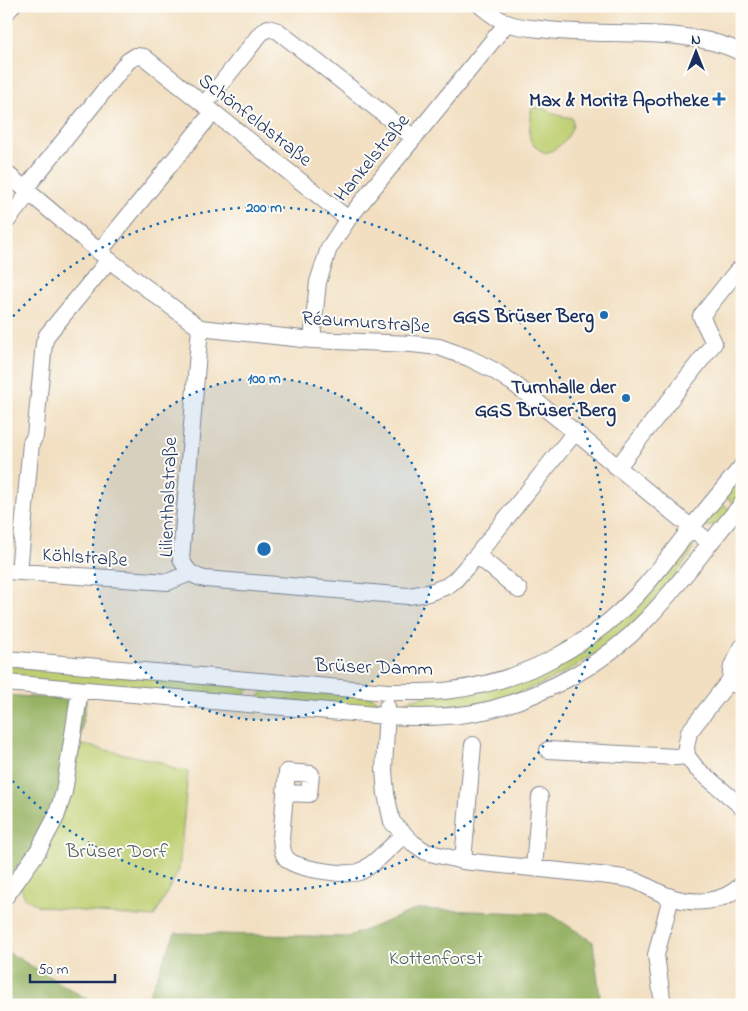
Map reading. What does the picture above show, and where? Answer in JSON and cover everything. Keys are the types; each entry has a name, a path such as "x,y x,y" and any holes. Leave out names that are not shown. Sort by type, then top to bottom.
{"street":[{"path":"6,13 12,6"},
{"path":"480,6 507,23 559,31 700,40 716,43 742,53"},
{"name":"Hankelstraße","path":"312,340 318,282 329,248 348,219 507,23"},
{"path":"13,572 31,443 36,436 44,343 47,335 261,33 268,28 278,31 414,138"},
{"name":"Schönfeldstraße","path":"28,190 128,61 136,56 144,58 348,219"},
{"path":"6,173 104,256 200,328"},
{"path":"6,222 28,190"},
{"path":"617,468 714,343 701,316 737,271"},
{"name":"Réaumurstraße","path":"200,328 312,340 421,345 438,348 469,358 513,383 710,543"},
{"name":"Lilienthalstraße","path":"200,328 182,558 184,566 190,573 205,579 408,596 428,593 447,586 477,556 575,432"},
{"name":"Brüser Damm","path":"6,659 387,692 451,690 488,684 522,673 554,659 590,635 625,606 644,587 742,466"},
{"path":"6,683 423,718 491,709 532,695 561,682 603,657 645,622 742,504"},
{"path":"477,556 519,590"},
{"name":"Köhlstraße","path":"13,572 168,582 190,573"},
{"path":"742,647 732,666 736,684 690,732 686,747 687,756 696,768 742,807"},
{"path":"6,896 38,851 56,817 64,792 80,690"},
{"path":"387,692 384,770 386,794 392,822 404,835 426,852 463,861 632,880 671,897 700,901 716,899 739,892"},
{"path":"463,861 473,745"},
{"path":"548,750 687,756"},
{"path":"285,793 282,848 284,856 296,864 322,871 351,873 361,871 404,835"},
{"path":"534,868 540,797"},
{"path":"663,1005 656,955 671,897"}],"green space":[{"path":"536,107 557,115 572,118 573,123 572,129 565,140 555,149 545,153 533,144 529,135 531,111 532,108"},
{"path":"742,475 742,495 734,504 725,496"},
{"path":"720,502 731,510 718,524 706,527 703,523"},
{"path":"692,539 693,546 690,555 636,621 592,656 568,671 516,694 489,702 446,709 398,709 398,706 408,700 549,668"},
{"path":"6,666 251,687 241,698 6,678"},
{"path":"266,688 372,697 380,703 381,708 257,699"},
{"path":"6,695 86,701 70,797 43,854 6,906"},
{"name":"Brüser Dorf","path":"79,744 161,762 174,769 186,770 188,773 179,870 154,917 39,906 25,898 20,886"},
{"name":"Kottenforst","path":"417,909 550,914 593,942 601,1005 145,1005 175,933 348,937"},
{"path":"6,951 97,1005 6,1005"}],"place":[{"name":"Max & Moritz Apotheke","path":"719,99"},
{"name":"GGS Brüser Berg","path":"604,315"},
{"name":"Turnhalle der GGS Brüser Berg","path":"626,398"}]}
